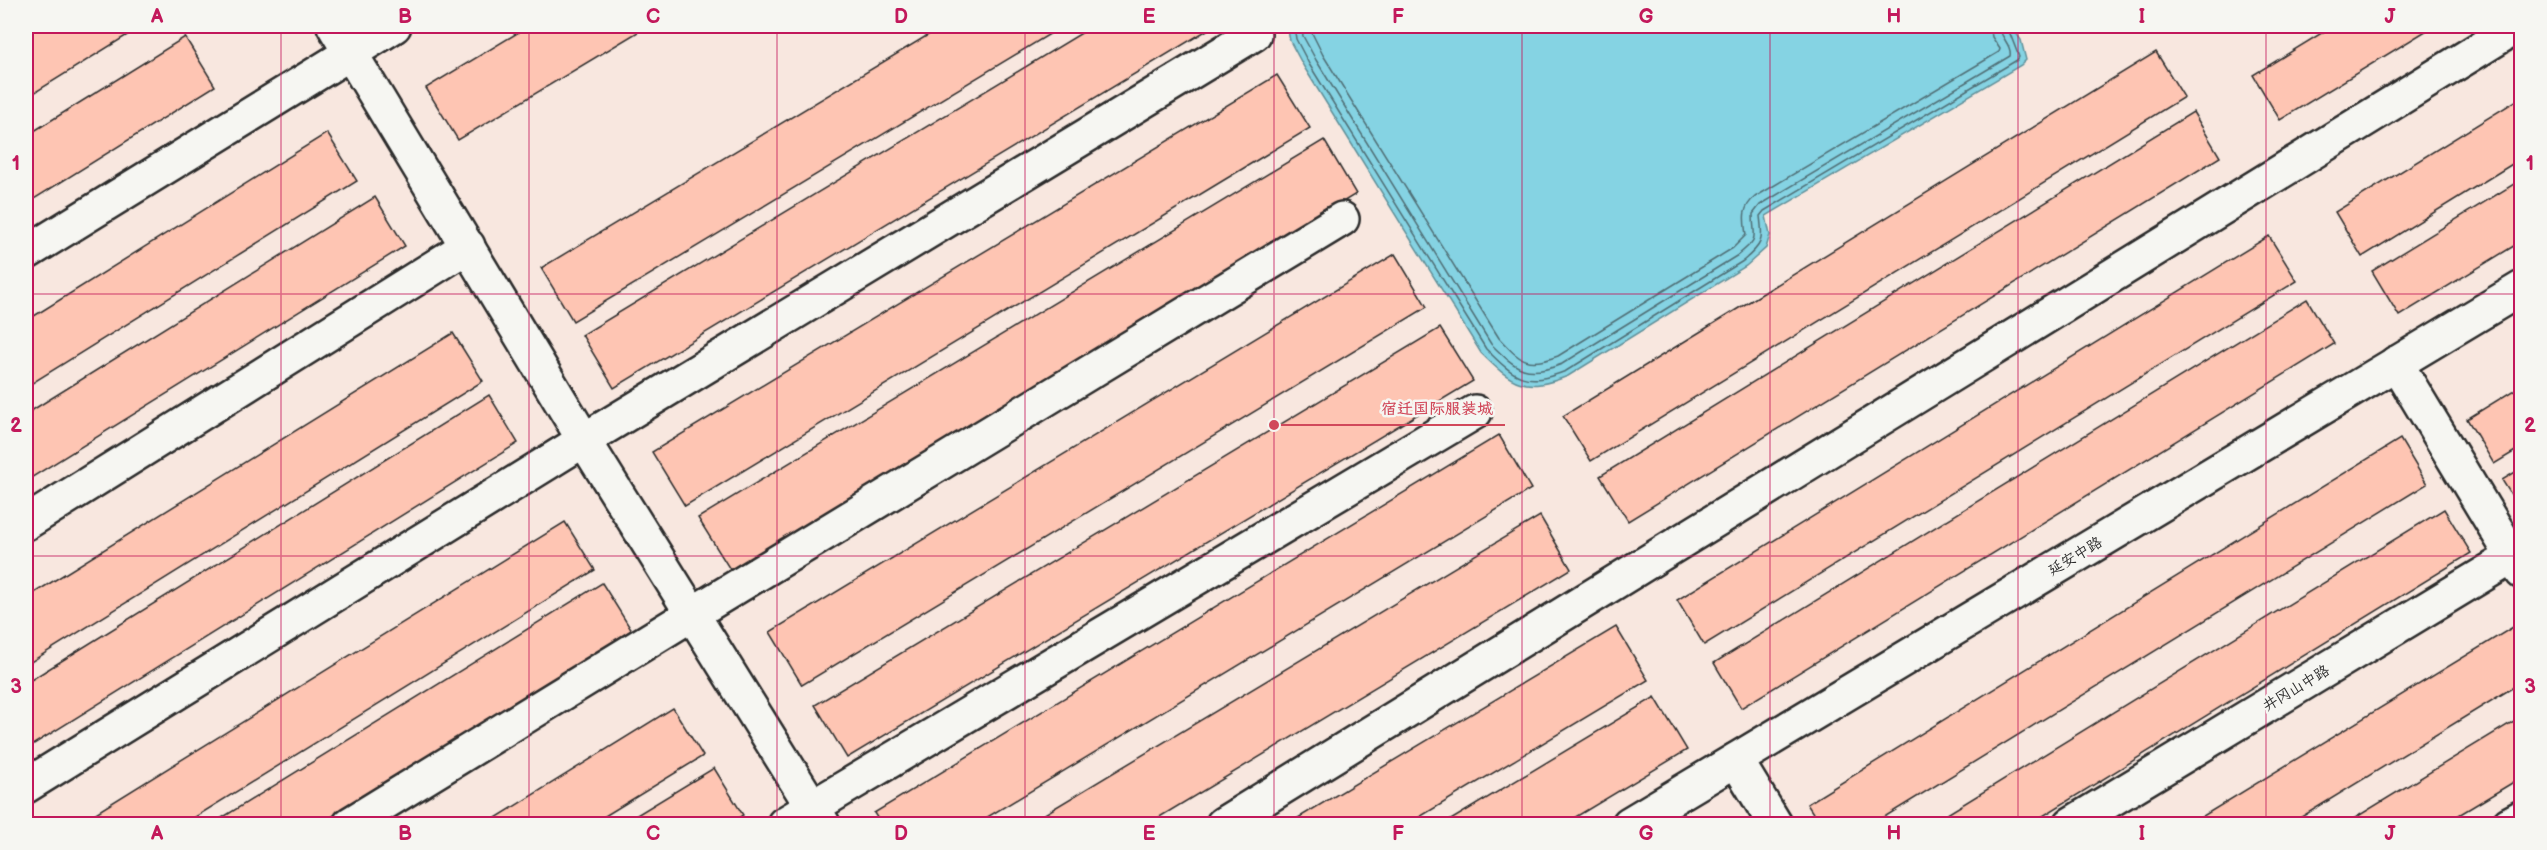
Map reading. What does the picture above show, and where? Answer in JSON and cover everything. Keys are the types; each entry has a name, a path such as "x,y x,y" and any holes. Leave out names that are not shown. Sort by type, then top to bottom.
{"street":[{"path":"26,254 342,39 394,26"},
{"path":"1223,825 2517,26"},
{"path":"26,786 584,440 1254,34"},
{"path":"342,39 584,440 818,816"},
{"path":"350,825 1342,219"},
{"path":"26,523 468,246"},
{"name":"延安中路","path":"1629,825 2522,288"},
{"path":"2397,363 2518,560"},
{"path":"784,825 818,816 1475,412"},
{"name":"井冈山中路","path":"2072,825 2518,560"},
{"path":"1736,760 1775,825"},
{"path":"2509,825 2522,817"}],"shaded area":[{"path":"26,26 2521,26 2521,824 26,824"}],"water":[{"path":"1287,26 2011,26 2021,40 2026,60 1766,216 1770,235 1766,248 1746,266 1568,376 1541,384 1530,384 1511,378 1481,353 1304,67 1290,41"}],"building":[{"path":"32,26 142,26 26,98 26,30"},
{"path":"529,26 648,26 458,140 426,88"},
{"path":"943,26 1063,26 573,321 541,268"},
{"path":"1093,26 1214,26 614,388 582,335"},
{"path":"2333,26 2434,26 2280,120 2253,75"},
{"path":"185,37 215,86 26,204 26,136"},
{"path":"2156,52 2184,97 1591,461 1563,416"},
{"path":"1277,75 1310,128 685,506 652,452"},
{"path":"2522,97 2522,158 2362,257 2335,212"},
{"path":"2193,112 2220,157 1628,521 1600,476"},
{"path":"327,133 357,181 26,387 26,321"},
{"path":"1324,140 1356,194 731,571 698,518"},
{"path":"2522,179 2522,241 2399,316 2372,271"},
{"path":"375,197 405,246 26,481 26,414"},
{"path":"2269,236 2297,281 1704,645 1677,600"},
{"path":"1395,254 1427,307 802,685 770,632"},
{"path":"2307,299 2334,344 1741,708 1714,663"},
{"path":"1440,328 1473,381 847,758 815,705"},
{"path":"453,333 483,381 26,665 26,598"},
{"path":"2522,385 2522,447 2494,464 2467,419"},
{"path":"489,395 518,443 26,749 26,683"},
{"path":"1499,435 1531,489 976,824 881,824 874,813"},
{"path":"2400,439 2427,484 1873,824 1820,824 1807,804"},
{"path":"2522,468 2522,512 2502,480"},
{"path":"2444,509 2471,553 2030,824 1931,824"},
{"path":"1540,516 1571,569 1148,824 1028,824"},
{"path":"565,522 595,570 184,824 78,824"},
{"path":"602,583 632,631 320,824 212,824"},
{"path":"1616,627 1648,680 1408,824 1288,824"},
{"path":"2513,627 2522,641 2522,682 2290,824 2190,824"},
{"path":"1655,697 1687,750 1564,824 1444,824"},
{"path":"673,708 703,756 592,824 486,824"},
{"path":"2522,716 2522,777 2444,824 2345,824"},
{"path":"714,768 743,815 729,824 622,824"}],"place":[{"name":"宿迁国际服装城","path":"1274,425"}]}
